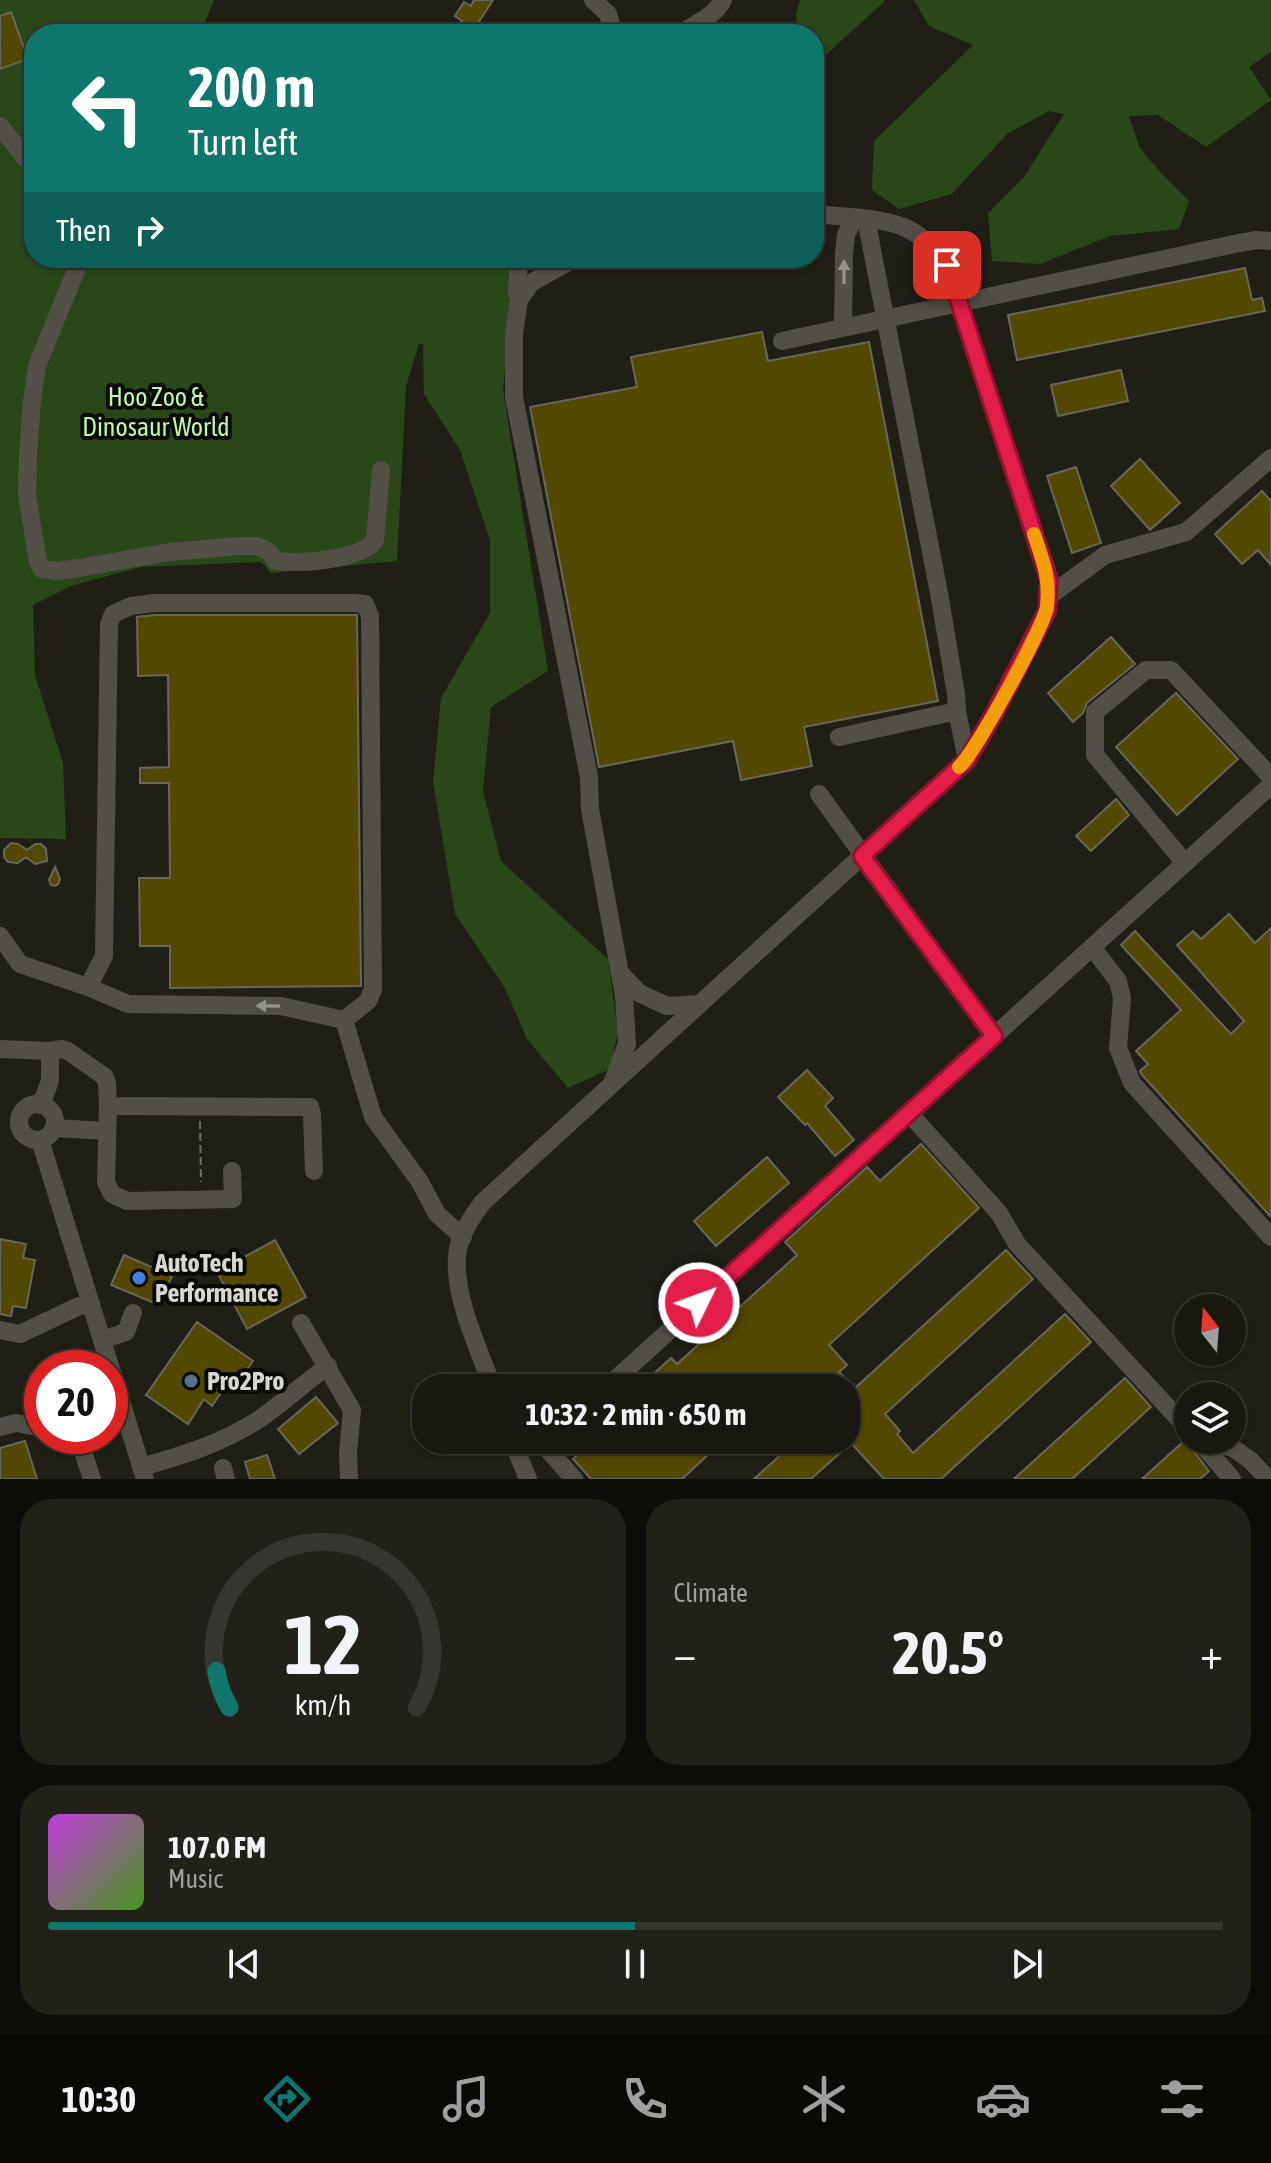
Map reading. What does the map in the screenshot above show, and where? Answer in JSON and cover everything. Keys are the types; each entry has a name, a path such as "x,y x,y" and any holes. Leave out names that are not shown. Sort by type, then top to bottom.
{"street":[{"path":"593,0 608,14 611,24"},
{"path":"696,24 720,6 723,0"},
{"path":"0,126 24,156"},
{"path":"488,1374 459,1294 456,1255 468,1221 483,1202 967,760 1047,611 1049,580 947,265 908,229 824,215"},
{"path":"860,219 885,317 939,593 967,760"},
{"path":"843,327 846,235 860,219"},
{"path":"782,341 1248,242 1271,241"},
{"path":"77,268 37,366 32,401 27,495 38,562 42,569 68,570 169,552 240,546 257,546 269,552 276,561 288,562 353,554 370,547 375,541 381,470"},
{"path":"518,268 514,397 589,777 590,809 624,996 627,1044 612,1084"},
{"path":"524,268 541,278"},
{"path":"519,300 531,283 558,268"},
{"path":"1048,597 1105,555 1186,532 1271,458"},
{"path":"88,987 104,956 109,624 113,614 131,606 154,603 365,604 370,616 373,989 368,1001 344,1020"},
{"path":"1185,863 1095,755 1095,712 1146,670 1171,670 1271,777"},
{"path":"839,737 957,711"},
{"path":"621,1374 1271,785"},
{"path":"819,794 994,1036"},
{"path":"0,936 20,964 128,1004 281,1006 344,1020"},
{"path":"1092,947 1118,981 1122,998 1118,1048 1132,1083 1271,1237"},
{"path":"620,973 639,993 667,1006 700,1004"},
{"path":"344,1020 373,1117 420,1182 437,1214 463,1237"},
{"path":"0,1049 62,1049 105,1077 108,1106 106,1182 112,1194 127,1201 233,1199 232,1171"},
{"path":"41,1105 50,1081 50,1051"},
{"path":"107,1131 47,1134 29,1138 19,1124 25,1109 41,1105 51,1111 55,1122 47,1134 63,1216 143,1473 224,1440 260,1419 328,1366"},
{"path":"108,1106 310,1107 314,1171"},
{"path":"909,1113 999,1213 1017,1244 1174,1414"},
{"path":"0,1123 19,1124"},
{"path":"0,1330 20,1334 91,1303"},
{"path":"102,1340 126,1332 133,1313"},
{"path":"301,1323 352,1410 349,1479"},
{"path":"0,1427 24,1425"},
{"path":"84,1454 92,1479"},
{"path":"518,1454 528,1479"},
{"path":"520,1460 528,1454"},
{"path":"554,1454 574,1479"},
{"path":"1210,1454 1232,1479"},
{"path":"1242,1454 1268,1479"}],"path":[{"path":"200,1106 202,1200"}],"green space":[{"name":"Hoo Zoo & Dinosaur World","path":"0,0 214,0 204,24 24,24 24,268 514,268 503,390 548,671 491,707 483,791 501,861 608,959 618,1032 610,1069 568,1088 527,1039 505,988 455,914 433,782 441,698 490,613 490,540 460,450 424,394 423,344 419,344 406,386 397,561 271,573 261,562 141,567 71,586 33,605 35,675 63,763 66,839 0,838"},
{"path":"800,0 884,0 824,56 824,24 796,24"},
{"path":"914,0 1271,0 1271,52 1249,67 1271,100 1206,147 1158,115 1129,116 1140,148 1189,201 1179,229 1110,236 1040,264 992,261 988,213 1024,177 1064,114 1049,111 1007,134 952,194 899,209 872,190 874,141 973,45 929,26"}],"building":[{"path":"474,0 493,0 477,24 460,24 462,21 455,16 464,2 471,6"},
{"path":"11,12 24,48 24,60 0,69 0,16"},
{"path":"1245,268 1252,300 1262,298 1265,311 1017,360 1008,315"},
{"path":"762,332 768,361 869,342 938,701 804,727 812,766 741,780 733,741 599,767 530,407 637,387 631,357"},
{"path":"1121,370 1128,401 1058,416 1051,385"},
{"path":"1140,459 1180,503 1150,530 1111,486"},
{"path":"1076,467 1101,543 1072,553 1047,476"},
{"path":"1262,491 1271,501 1271,565 1258,550 1242,564 1215,534"},
{"path":"357,615 361,986 170,988 170,946 140,946 139,878 170,878 169,783 140,783 140,768 169,767 168,675 138,676 137,617"},
{"path":"1111,637 1135,664 1087,703 1083,713 1073,722 1048,693"},
{"path":"1176,693 1238,759 1177,815 1116,747"},
{"path":"1116,799 1129,815 1091,851 1076,836"},
{"path":"11,843 27,850 41,844 46,849 47,861 35,864 26,857 18,863 8,862 4,850"},
{"path":"55,867 60,879 55,886 49,880"},
{"path":"1229,914 1255,943 1271,928 1271,1217 1142,1075 1140,1071 1148,1064 1136,1051 1181,1010 1121,945 1135,931 1231,1034 1244,1021 1177,945 1193,931 1201,939"},
{"path":"807,1070 833,1098 825,1106 854,1140 835,1156 807,1123 805,1125 778,1097"},
{"path":"921,1144 979,1208 829,1345 847,1365 839,1372 841,1374 653,1374 671,1358 677,1364 797,1255 785,1242 867,1167 880,1181"},
{"path":"767,1157 789,1183 716,1246 694,1221"},
{"path":"0,1239 26,1244 23,1258 35,1260 26,1308 13,1306 11,1316 0,1314"},
{"path":"275,1240 306,1297 247,1329 217,1272"},
{"path":"1006,1250 1033,1279 885,1414 913,1453 1065,1314 1091,1342 941,1479 884,1479 860,1453 860,1383"},
{"path":"124,1255 172,1276 159,1305 111,1285"},
{"path":"197,1322 253,1361 236,1385 229,1381 212,1406 204,1399 188,1424 146,1395"},
{"path":"1125,1378 1151,1407 1072,1479 1014,1479"},
{"path":"316,1397 338,1423 299,1454 278,1429"},
{"path":"24,1441 24,1454 29,1454 37,1479 0,1479 0,1448"},
{"path":"1174,1450 1174,1454 1196,1454 1209,1471 1200,1479 1142,1479"},
{"path":"579,1454 709,1454 682,1479 591,1479 573,1459"},
{"path":"782,1454 839,1454 811,1479 754,1479"},
{"path":"267,1455 275,1479 250,1479 245,1462"}],"slow traffic":[{"path":"959,767 967,760 994,714 1047,611 1049,580 1034,534"}],"place":[{"name":"AutoTech Performance","path":"139,1278"},
{"name":"Pro2Pro","path":"191,1381"}],"route":[{"path":"699,1303 994,1036 862,856 967,760 1047,611 1049,580 947,265"}]}
